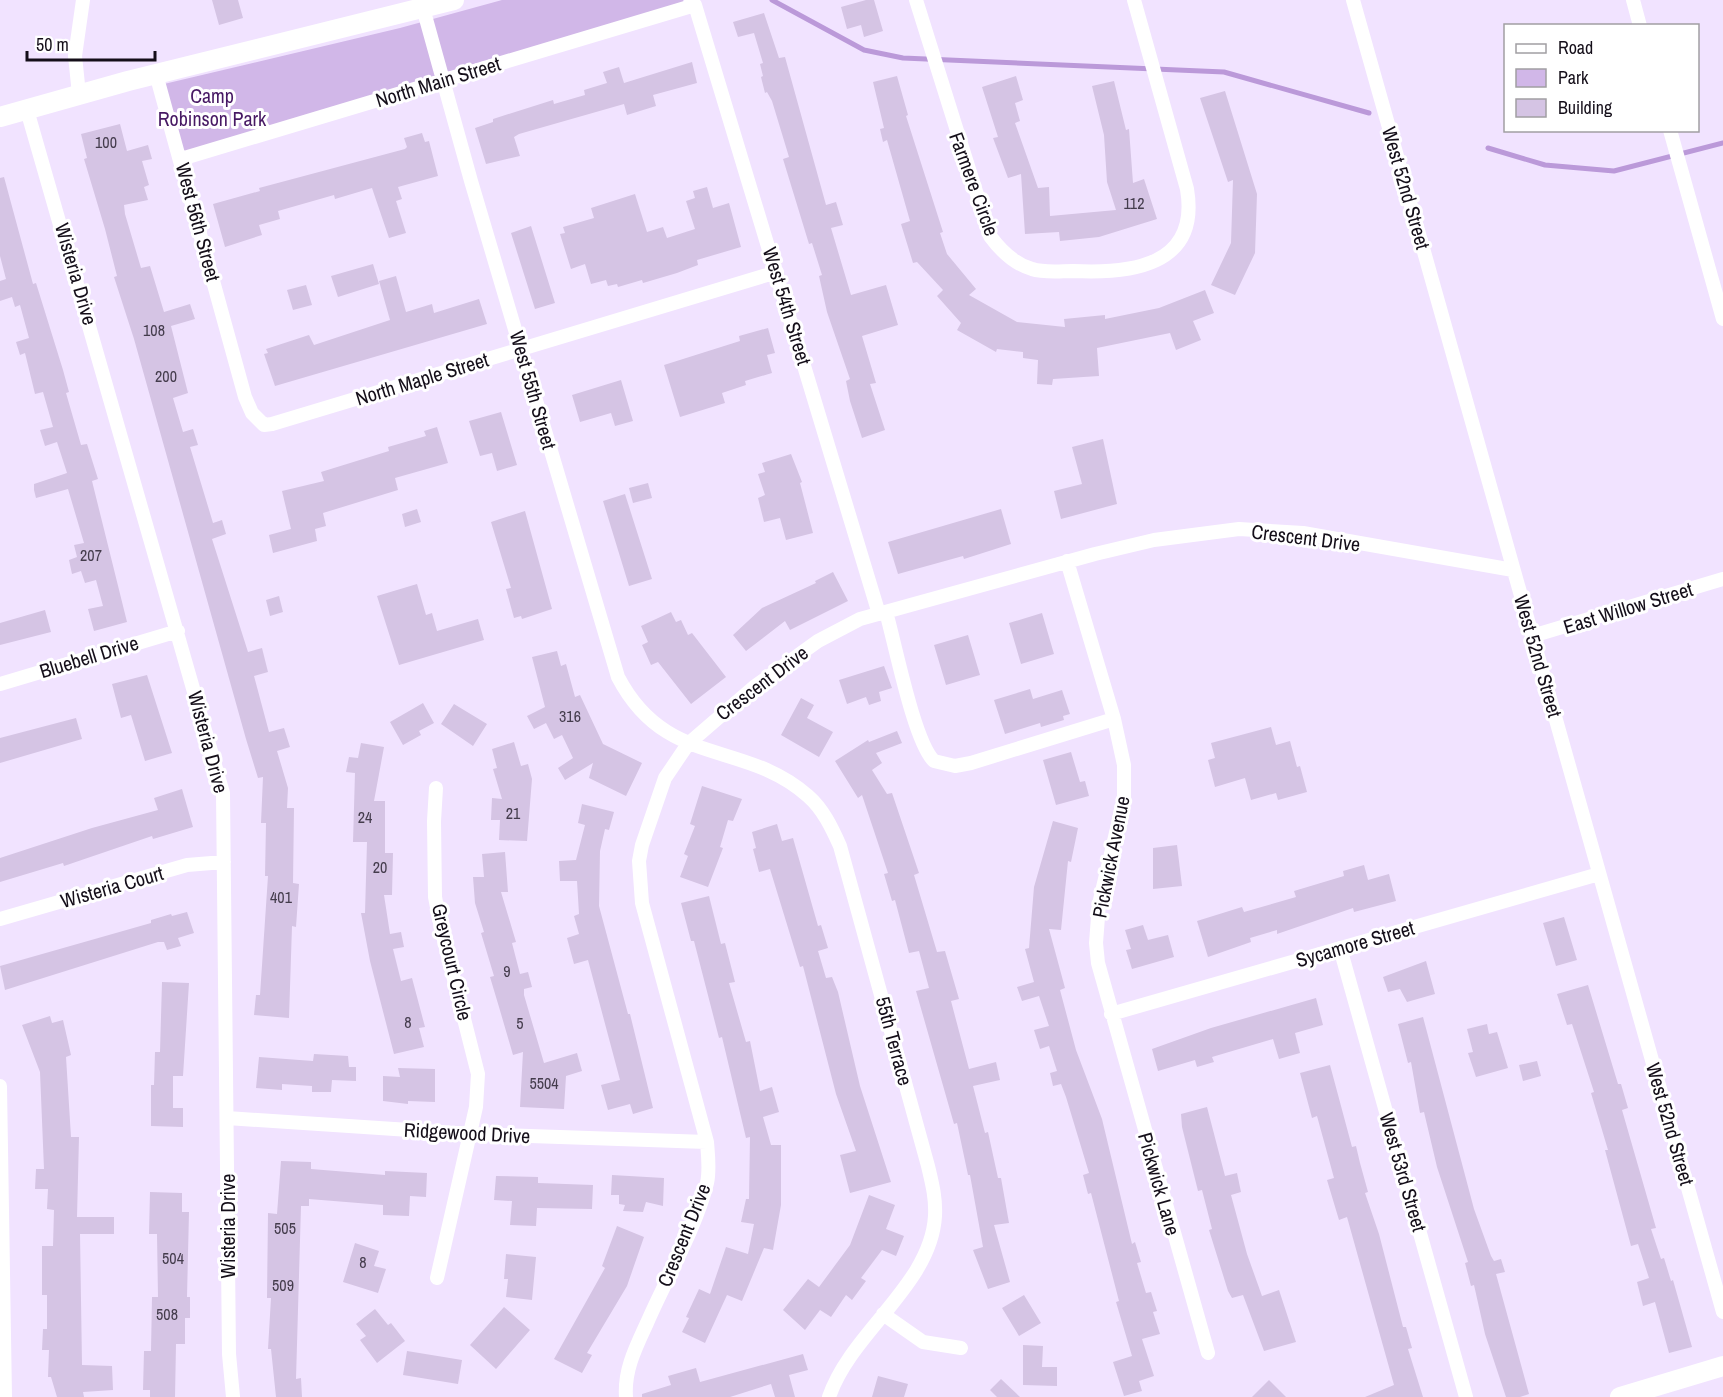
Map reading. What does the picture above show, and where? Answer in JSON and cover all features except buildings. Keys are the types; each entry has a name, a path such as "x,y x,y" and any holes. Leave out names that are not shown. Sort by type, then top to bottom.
{"main road":[{"path":"0,117 156,74 454,0"},
{"path":"1620,1397 1723,1366"}],"street":[{"path":"79,94 75,56 83,0"},
{"name":"Farmere Circle","path":"916,0 990,236 1000,250 1016,262 1033,270 1088,272 1143,267 1172,251 1183,237 1189,216 1189,199 1134,0"},
{"name":"West 52nd Street","path":"1353,0 1723,1312"},
{"path":"1633,0 1639,24"},
{"name":"North Main Street","path":"180,159 442,81 693,2"},
{"name":"West 54th Street","path":"693,2 925,746 934,760 955,766 971,764 1114,719"},
{"name":"West 55th Street","path":"423,8 520,349 618,677 645,716 658,727 688,744"},
{"name":"West 56th Street","path":"156,74 238,371"},
{"name":"Wisteria Drive","path":"27,110 223,793 230,1354 233,1397"},
{"path":"1671,132 1723,319"},
{"name":"North Maple Street","path":"238,371 252,414 257,421 272,424 777,272"},
{"name":"Crescent Drive","path":"626,1397 625,1385 632,1354 707,1182 707,1142 646,922 639,882 642,845 665,778 688,744 754,687 818,641 851,623 1067,561 1154,540 1239,529 1303,533 1513,570"},
{"name":"Pickwick Avenue","path":"1067,561 1114,719 1124,765 1124,799 1099,904 1096,943 1098,963 1111,1014"},
{"name":"East Willow Street","path":"1532,636 1723,579"},
{"name":"Bluebell Drive","path":"0,684 178,631"},
{"name":"55th Terrace","path":"688,744 728,756 791,784 819,807 840,846 935,1196 932,1235 925,1253 883,1314 844,1363 829,1397"},
{"name":"Greycourt Circle","path":"436,788 435,897 478,1074 476,1107 437,1278"},
{"name":"Wisteria Court","path":"0,919 187,865 224,862"},
{"name":"Sycamore Street","path":"1111,1014 1599,874"},
{"name":"West 53rd Street","path":"1340,948 1466,1397"},
{"name":"Pickwick Lane","path":"1111,1014 1208,1353"},
{"path":"0,1086 5,1397"},
{"name":"Ridgewood Drive","path":"227,1118 470,1134 707,1142"},
{"path":"883,1314 923,1342 961,1348"}],"green space":[{"name":"Camp Robinson Park","path":"502,0 683,0 684,4 184,153 164,84 400,28"}],"waterway":[{"path":"772,0 864,50 903,58 1224,72 1369,113"},
{"path":"1488,148 1545,165 1614,171 1723,143"}]}
